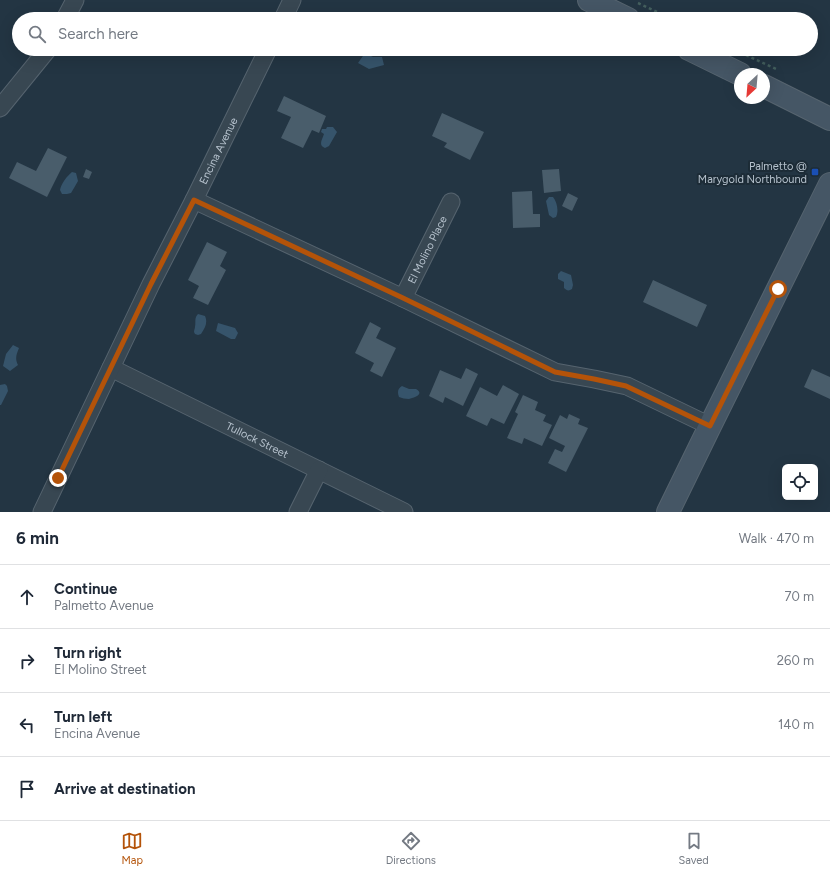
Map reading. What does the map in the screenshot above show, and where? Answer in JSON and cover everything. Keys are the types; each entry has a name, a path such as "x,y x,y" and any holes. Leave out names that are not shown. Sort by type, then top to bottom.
{"street":[{"path":"69,12 75,0"},
{"path":"286,12 292,0"},
{"path":"589,0 614,12"},
{"path":"0,108 42,56"},
{"name":"Encina Avenue","path":"42,512 151,284 265,56"},
{"path":"703,56 734,71"},
{"path":"770,78 830,119"},
{"path":"668,512 830,184"},
{"path":"194,200 403,298 555,372 626,386 710,426"},
{"name":"El Molino Place","path":"403,298 451,202"},
{"name":"Tullock Street","path":"111,368 404,512"},
{"path":"298,512 319,470"}],"path":[{"path":"632,0 657,12"},
{"path":"745,56 759,68"}],"water":[{"path":"363,56 371,56 382,57 384,65 369,69 358,63"},
{"path":"327,127 333,127 337,132 329,146 325,148 321,144 324,134 321,132 322,129 326,129"},
{"path":"72,172 76,173 78,181 71,193 62,194 60,190 62,185"},
{"path":"549,197 553,197 556,201 557,215 553,218 549,215 546,201"},
{"path":"561,271 571,275 573,285 571,290 565,289 564,282 558,279 558,274"},
{"path":"198,314 205,316 206,325 201,334 198,335 194,332"},
{"path":"218,323 235,328 238,333 235,339 231,339 216,331"},
{"path":"13,345 19,348 16,357 18,365 10,371 3,366 6,354"},
{"path":"5,384 8,391 0,405 0,385"},
{"path":"402,386 409,389 416,389 419,394 416,397 409,399 399,397 398,390"}],"building":[{"path":"284,96 326,116 319,133 312,130 303,148 281,138 291,117 277,111"},
{"path":"442,113 484,132 470,160 444,147 447,143 432,136"},
{"path":"48,148 67,157 47,197 9,178 17,162 36,171"},
{"path":"86,169 92,172 89,179 83,177"},
{"path":"559,169 561,191 544,193 542,170"},
{"path":"532,191 533,214 540,214 540,227 513,228 512,192"},
{"path":"568,193 578,198 572,211 562,206"},
{"path":"207,242 227,252 220,266 226,270 208,305 193,298 199,286 188,280"},
{"path":"653,280 707,305 697,327 643,302"},
{"path":"370,322 381,328 376,338 396,348 382,377 370,371 374,363 355,353"},
{"path":"466,368 478,374 463,406 445,397 443,403 429,396 440,370 461,379"},
{"path":"812,369 830,377 830,399 804,387"},
{"path":"503,385 519,394 504,424 491,418 487,426 466,416 480,387 497,396"},
{"path":"523,395 538,402 535,410 546,415 543,421 552,425 542,446 524,438 522,444 507,438 518,414 515,412"},
{"path":"569,414 580,419 578,424 588,428 566,472 548,463 555,449 562,452 565,446 549,438 560,415 567,419"}],"place":[{"name":"Palmetto @ Marygold Northbound","path":"815,172"}],"route":[{"path":"58,478 151,284 194,200 403,298 555,372 626,386 710,426 778,289"}]}
